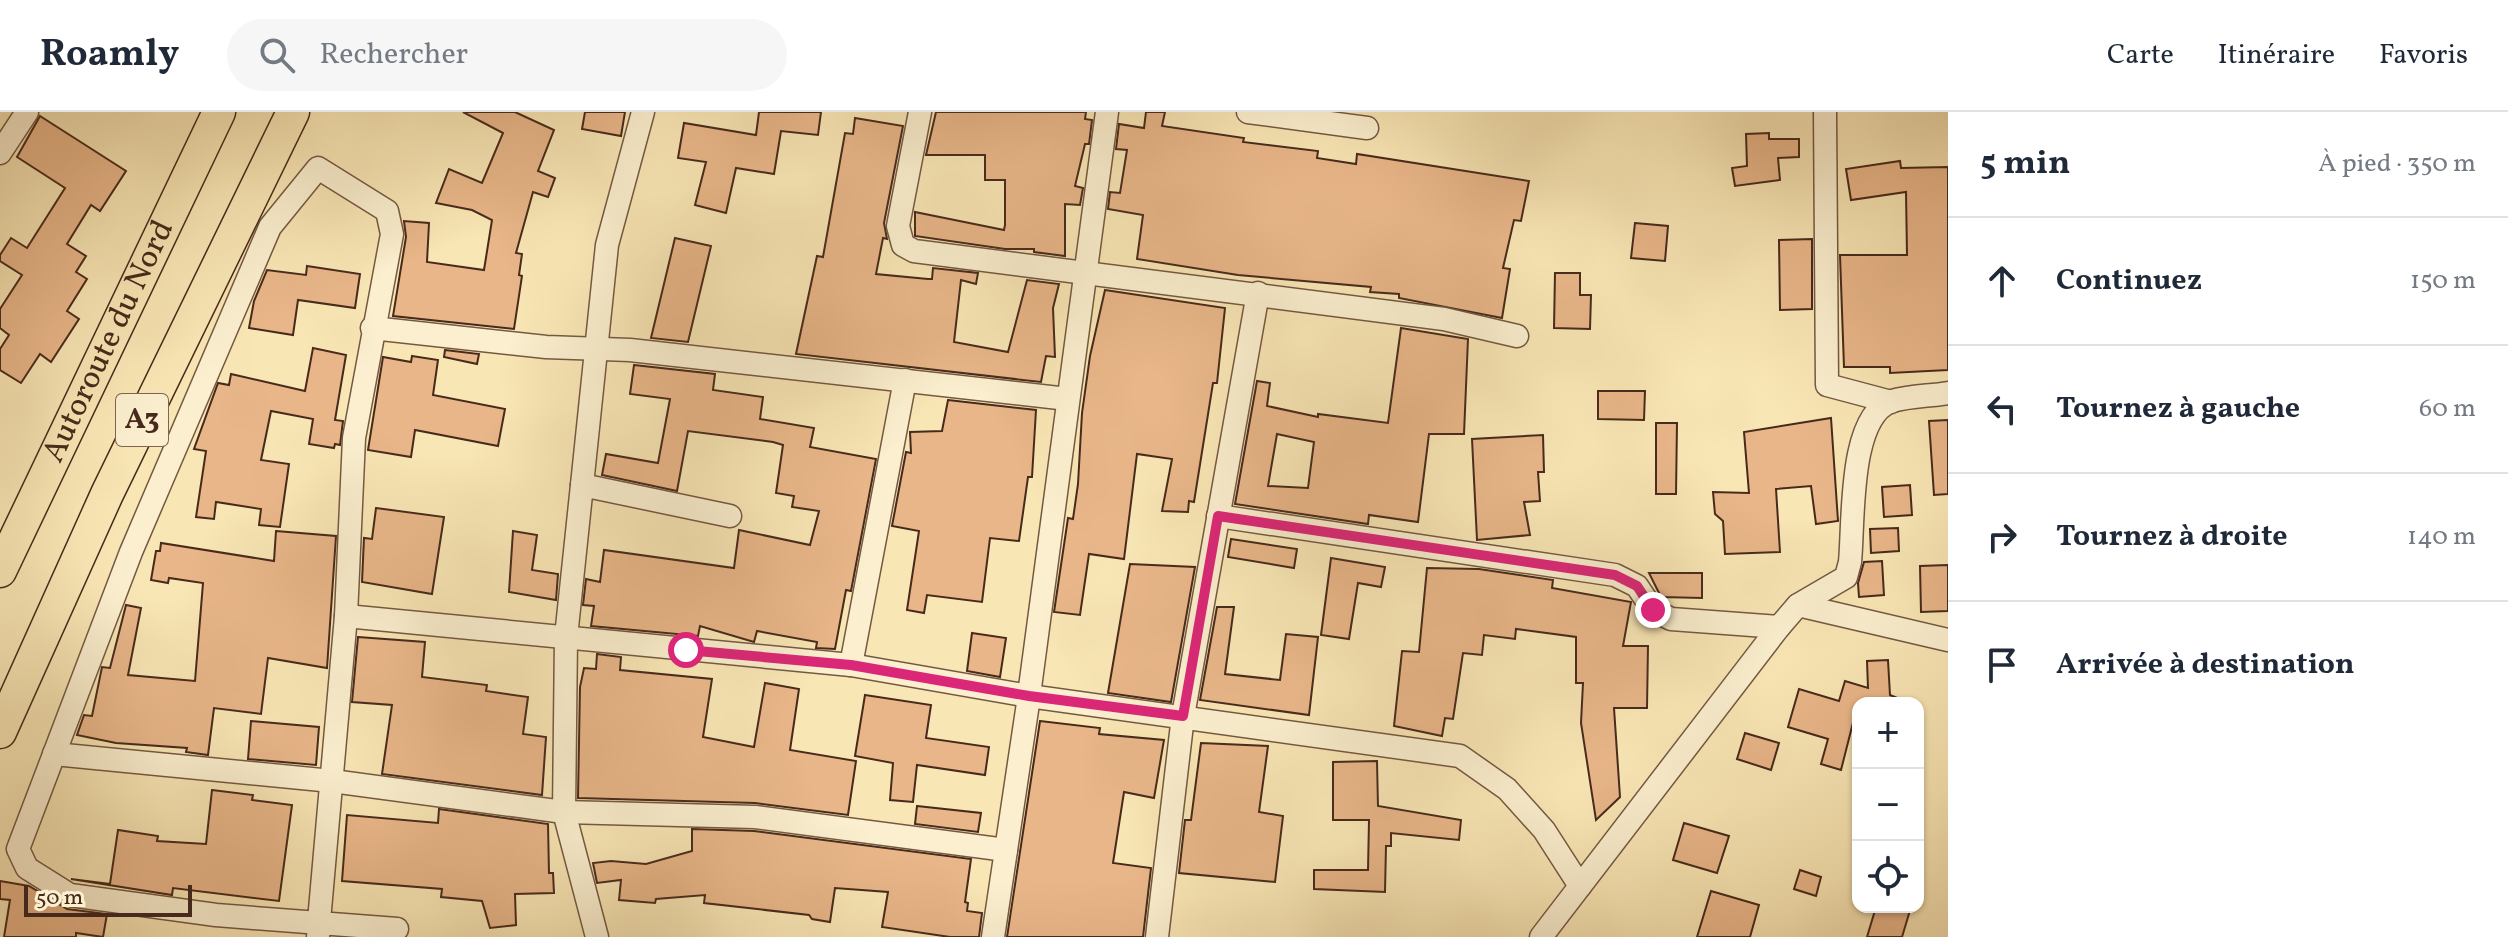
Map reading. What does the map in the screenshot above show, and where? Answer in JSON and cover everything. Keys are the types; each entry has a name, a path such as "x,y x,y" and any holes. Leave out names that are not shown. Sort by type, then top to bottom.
{"highway":[{"name":"Autoroute du Nord","path":"0,571 219,112"},
{"name":"Autoroute du Nord","path":"0,732 107,494 293,112"}],"street":[{"path":"0,153 27,112"},
{"path":"597,937 564,812 566,637 607,245 643,112"},
{"path":"920,112 898,226 903,245 914,251 1444,319 1517,336"},
{"path":"993,937 1029,696 1083,273 1107,112"},
{"path":"1248,112 1367,128"},
{"path":"1825,112 1827,385 1891,402 1948,393"},
{"path":"318,929 346,616 354,438 372,328 380,307 392,234 387,211 318,168 270,227 131,552 18,849 27,868 43,881 70,895 318,929 397,929"},
{"path":"1157,937 1183,716 1258,293"},
{"path":"372,328 1068,399"},
{"path":"851,665 905,380"},
{"path":"1541,937 1779,627 1798,605 1846,577 1861,438 1871,415 1891,402"},
{"path":"582,485 730,516"},
{"path":"1218,516 1615,575 1637,586 1653,610 1671,619 1779,627"},
{"path":"1798,605 1948,640"},
{"path":"346,616 851,665 1029,696 1460,756 1507,789 1544,830 1580,886"},
{"path":"54,754 332,781 564,812 755,817 1006,850"}],"building":[{"path":"463,112 515,112 554,130 538,171 555,178 548,197 533,192 516,253 522,254 519,275 522,276 514,329 393,316 406,237 404,221 429,223 427,262 484,270 492,220 472,210 436,203 449,169 482,183 503,133"},
{"path":"585,112 625,112 621,136 582,129"},
{"path":"759,112 821,112 818,135 781,131 774,174 736,168 726,213 695,205 706,162 678,158 684,123 756,135"},
{"path":"936,112 1086,112 1085,119 1092,120 1089,144 1085,144 1075,186 1083,188 1080,205 1065,204 1065,256 1034,252 1034,249 1005,249 915,236 915,212 1004,230 1005,225 1005,180 985,180 985,155 926,155"},
{"path":"1146,112 1165,112 1162,126 1244,138 1243,142 1318,151 1317,158 1356,164 1357,154 1529,181 1521,221 1514,220 1503,268 1510,269 1502,318 1399,298 1399,294 1370,292 1371,287 1238,275 1137,259 1143,215 1108,209 1110,192 1120,193 1127,150 1116,149 1119,124 1144,128"},
{"path":"40,116 126,171 100,211 91,205 67,244 86,256 76,272 87,279 67,311 79,319 51,362 40,354 21,383 0,370 0,349 9,335 0,328 0,309 22,275 0,261 0,255 11,238 27,248 65,188 17,157"},
{"path":"855,118 903,126 884,223 887,239 883,238 876,274 932,279 933,268 978,273 976,284 961,280 954,342 1008,352 1027,280 1059,284 1053,308 1055,357 1046,356 1041,382 796,354 817,256 823,257 845,133 853,134"},
{"path":"1769,133 1769,139 1799,139 1799,157 1778,158 1780,180 1735,186 1732,168 1747,166 1746,134"},
{"path":"1900,161 1901,168 1948,167 1948,370 1890,373 1890,367 1844,367 1840,255 1907,255 1906,192 1851,200 1846,169"},
{"path":"1635,223 1668,226 1665,261 1631,258"},
{"path":"675,238 711,246 688,342 651,338"},
{"path":"1812,239 1812,309 1780,310 1779,240"},
{"path":"307,266 360,274 355,308 298,300 293,335 249,328 254,301 267,270 306,275"},
{"path":"1555,273 1580,273 1580,295 1591,295 1590,329 1554,328"},
{"path":"1105,290 1225,308 1217,383 1213,383 1194,502 1189,501 1188,512 1162,511 1172,459 1137,454 1124,559 1089,554 1080,615 1054,612 1068,518 1073,519 1078,484 1082,413 1090,356"},
{"path":"1401,328 1468,339 1464,434 1429,434 1418,522 1369,515 1368,524 1235,504 1257,381 1270,383 1267,406 1318,417 1318,414 1388,423","holes":["1277,434 1314,442 1308,488 1268,486"]},
{"path":"313,348 346,355 335,420 343,421 340,445 335,444 334,448 309,444 313,419 271,411 261,460 289,464 280,527 259,525 261,509 216,502 214,519 196,517 206,451 194,449 218,383 229,385 231,374 305,391"},
{"path":"445,350 479,354 477,364 444,357"},
{"path":"412,356 438,360 433,395 505,409 498,446 415,430 411,457 368,450 383,357 411,362"},
{"path":"634,365 715,374 713,390 763,397 760,419 814,428 810,447 876,459 851,591 846,590 835,649 816,648 817,642 757,631 754,642 700,626 698,636 591,626 594,606 583,605 586,579 600,582 604,550 734,568 739,530 810,545 819,511 792,507 794,496 776,493 783,445 773,442 688,431 677,491 602,475 606,454 658,463 670,399 630,394"},
{"path":"1598,391 1645,391 1644,420 1598,419"},
{"path":"948,400 1036,410 1032,477 1028,477 1019,541 990,538 982,602 927,595 924,613 907,610 919,531 892,526 906,452 911,453 910,432 942,431"},
{"path":"1831,418 1838,521 1816,524 1811,486 1776,489 1780,552 1725,554 1723,521 1715,514 1713,492 1749,493 1744,432"},
{"path":"1948,420 1948,494 1934,495 1929,421"},
{"path":"1656,423 1677,423 1676,494 1656,494"},
{"path":"1543,435 1544,472 1538,472 1540,501 1524,502 1530,535 1477,540 1472,439"},
{"path":"1910,485 1912,515 1884,517 1882,487"},
{"path":"376,508 444,517 432,594 362,582 364,538 372,539"},
{"path":"1898,528 1899,551 1871,553 1870,529"},
{"path":"276,531 336,536 327,668 268,658 261,714 214,708 208,755 186,752 187,748 116,743 77,735 84,715 92,716 102,667 110,668 126,605 141,608 128,675 195,681 203,583 169,578 168,583 151,580 156,551 160,551 161,543 274,561"},
{"path":"513,531 537,535 532,570 558,574 556,600 509,592"},
{"path":"1231,539 1297,549 1294,568 1228,557"},
{"path":"1331,558 1385,567 1381,587 1358,583 1349,639 1321,635"},
{"path":"1882,561 1884,595 1859,597 1858,583 1864,562"},
{"path":"1130,564 1195,567 1171,702 1108,693"},
{"path":"1948,565 1948,611 1921,612 1920,566"},
{"path":"1427,568 1479,569 1553,580 1552,588 1631,602 1623,646 1648,646 1647,708 1614,708 1620,797 1596,820 1581,723 1583,683 1576,683 1576,637 1516,629 1515,639 1484,635 1482,655 1463,653 1453,719 1445,718 1442,736 1394,726 1402,651 1419,652"},
{"path":"1649,573 1702,573 1702,598 1661,597"},
{"path":"1217,607 1234,607 1225,674 1280,680 1286,634 1318,637 1309,715 1200,700"},
{"path":"972,633 1006,638 1000,677 967,671"},
{"path":"358,637 425,642 422,677 487,685 486,691 528,697 523,734 546,737 542,795 382,774 392,705 352,702"},
{"path":"597,654 621,657 620,670 712,679 703,737 754,747 765,683 799,689 790,750 856,761 848,815 755,803 578,798 580,687 584,668 596,669"},
{"path":"1888,660 1890,695 1895,697 1852,697 1852,727 1841,770 1821,764 1828,739 1788,727 1799,689 1839,701 1845,681 1868,688 1867,661"},
{"path":"865,695 931,705 926,738 989,747 985,775 917,765 913,802 890,800 893,763 855,756"},
{"path":"251,721 319,727 316,765 248,759"},
{"path":"1040,721 1100,728 1099,734 1164,740 1154,798 1124,792 1113,863 1151,868 1143,937 1007,937"},
{"path":"1745,733 1779,743 1771,770 1737,759"},
{"path":"1201,743 1268,746 1259,812 1283,816 1275,882 1179,873 1185,820 1191,820"},
{"path":"1377,761 1378,806 1461,820 1459,840 1391,833 1391,846 1386,846 1385,892 1314,889 1314,870 1368,870 1369,820 1333,820 1333,762"},
{"path":"212,790 253,795 252,800 292,805 279,901 173,888 172,895 71,879 110,884 118,830 158,836 157,841 206,844"},
{"path":"917,806 981,813 978,832 915,824"},
{"path":"439,809 548,824 549,873 553,873 554,893 515,894 516,925 490,928 482,901 441,897 442,889 342,881 347,815 438,823"},
{"path":"1684,823 1729,836 1717,873 1673,860"},
{"path":"692,829 754,831 971,859 965,902 968,903 967,911 982,913 979,937 950,937 882,927 888,892 835,888 830,922 812,919 809,915 704,903 705,895 656,899 655,903 619,900 621,880 597,883 593,863 646,864 692,851"},
{"path":"1800,870 1821,877 1816,896 1794,889"},
{"path":"0,881 29,886 67,909 107,914 103,937 76,933 76,937 4,937 10,900 0,899"},
{"path":"1711,891 1759,905 1750,937 1697,937"},
{"path":"1874,913 1909,913 1902,937 1867,937"}],"route":[{"path":"686,650 851,665 1029,696 1183,716 1218,516 1615,575 1637,586 1653,610"}]}
